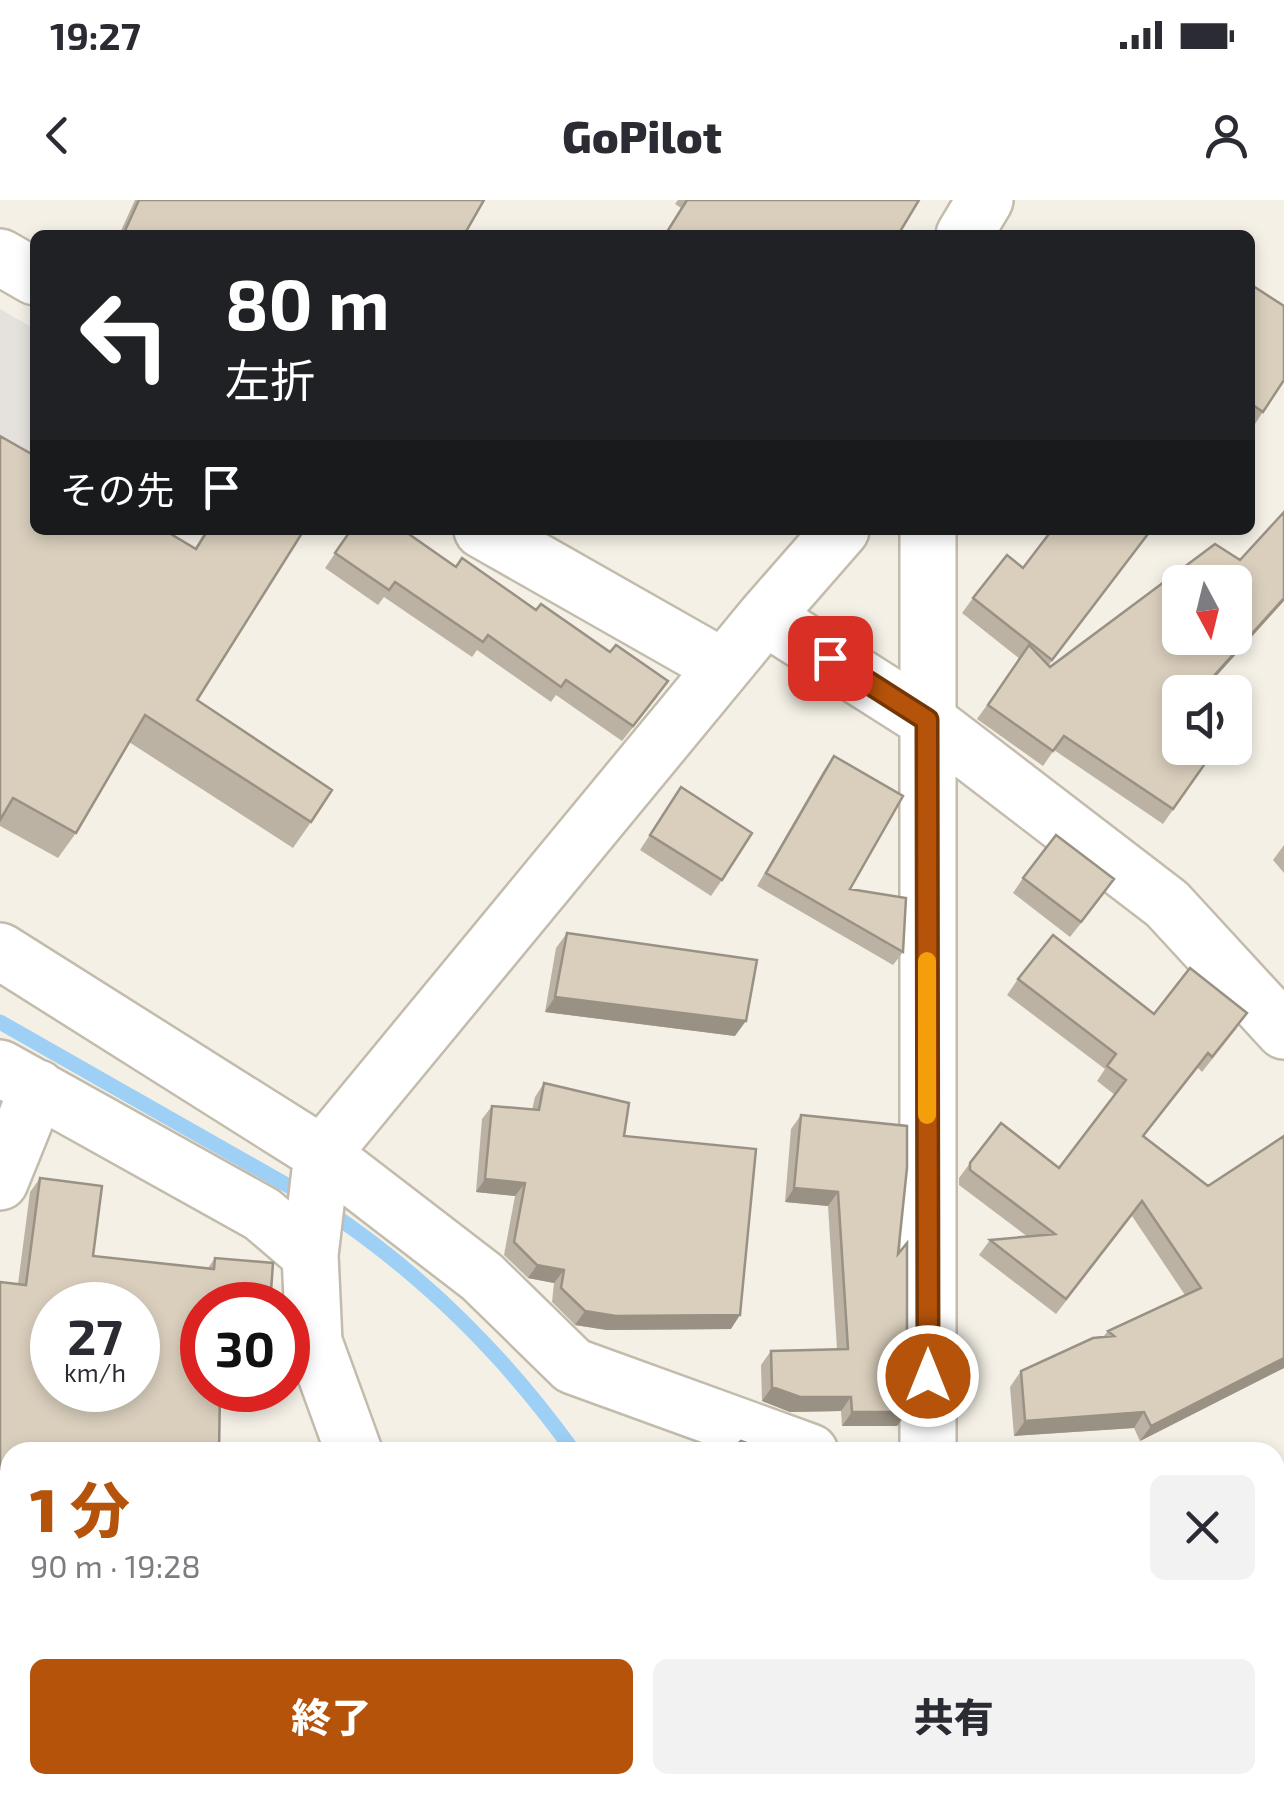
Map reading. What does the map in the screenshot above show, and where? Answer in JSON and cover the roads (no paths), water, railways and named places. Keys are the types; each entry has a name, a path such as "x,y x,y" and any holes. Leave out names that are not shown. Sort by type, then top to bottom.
{"street":[{"path":"967,230 985,200"},
{"path":"0,257 30,274"},
{"path":"491,535 723,667"},
{"path":"350,1442 314,1342 310,1255 322,1154 765,616 837,535"},
{"path":"928,535 928,1442"},
{"path":"765,616 927,720 1167,904 1276,1006"},
{"path":"0,951 322,1154 482,1278 573,1366 782,1442"},
{"path":"0,1182 19,1078 262,1214 310,1255"}],"waterway":[{"path":"0,1022 306,1196"},
{"path":"325,1209 396,1262 461,1319 520,1383 566,1442"}]}
